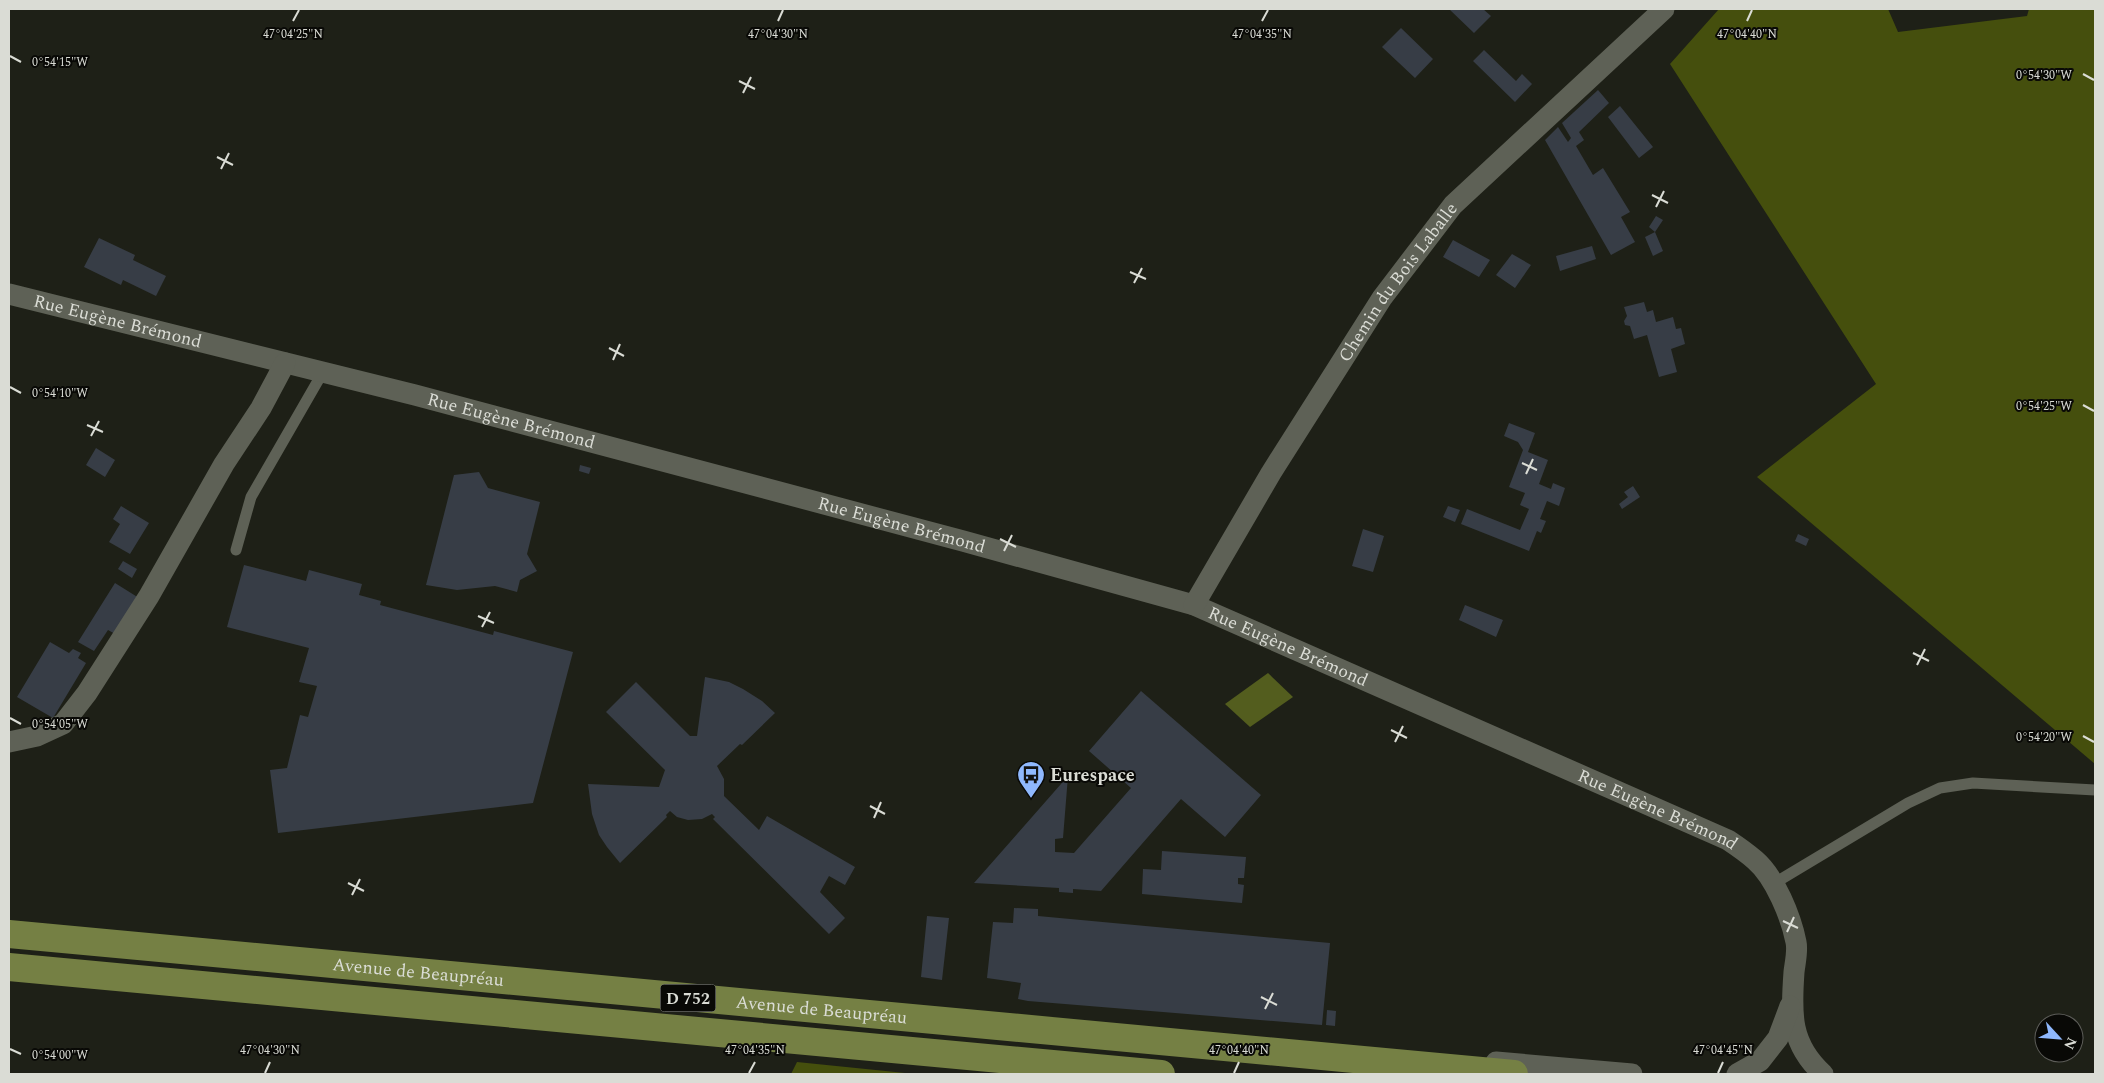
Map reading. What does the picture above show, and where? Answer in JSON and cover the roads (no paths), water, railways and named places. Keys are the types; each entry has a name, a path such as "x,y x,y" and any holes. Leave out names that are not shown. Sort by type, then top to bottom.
{"highway":[{"path":"9,924 36,928 83,940"},
{"name":"Avenue de Beaupréau","path":"9,934 1514,1074"},
{"name":"Avenue de Beaupréau","path":"9,967 1161,1074"}],"street":[{"name":"Chemin du Bois Laballe","path":"1194,605 1271,472 1382,298 1452,205 1664,9"},
{"name":"Rue Eugène Brémond","path":"9,294 323,372 944,536 1194,605 1728,840 1757,861 1783,903 1796,943 1792,1001 1794,1028 1801,1047 1813,1066 1823,1074"},
{"path":"9,742 37,736 63,724 87,693 149,596 224,464 261,408 285,363"},
{"name":"Rue Eugène Brémond","path":"1737,1074 1760,1061 1778,1038 1792,1001"},
{"path":"1366,1060 1486,1061 1632,1074"}],"lane":[{"path":"236,550 251,496 323,372"},
{"path":"1773,884 1908,803 1940,788 1973,782 2095,790"}],"place":[{"name":"Eurespace","path":"1031,799"}]}
